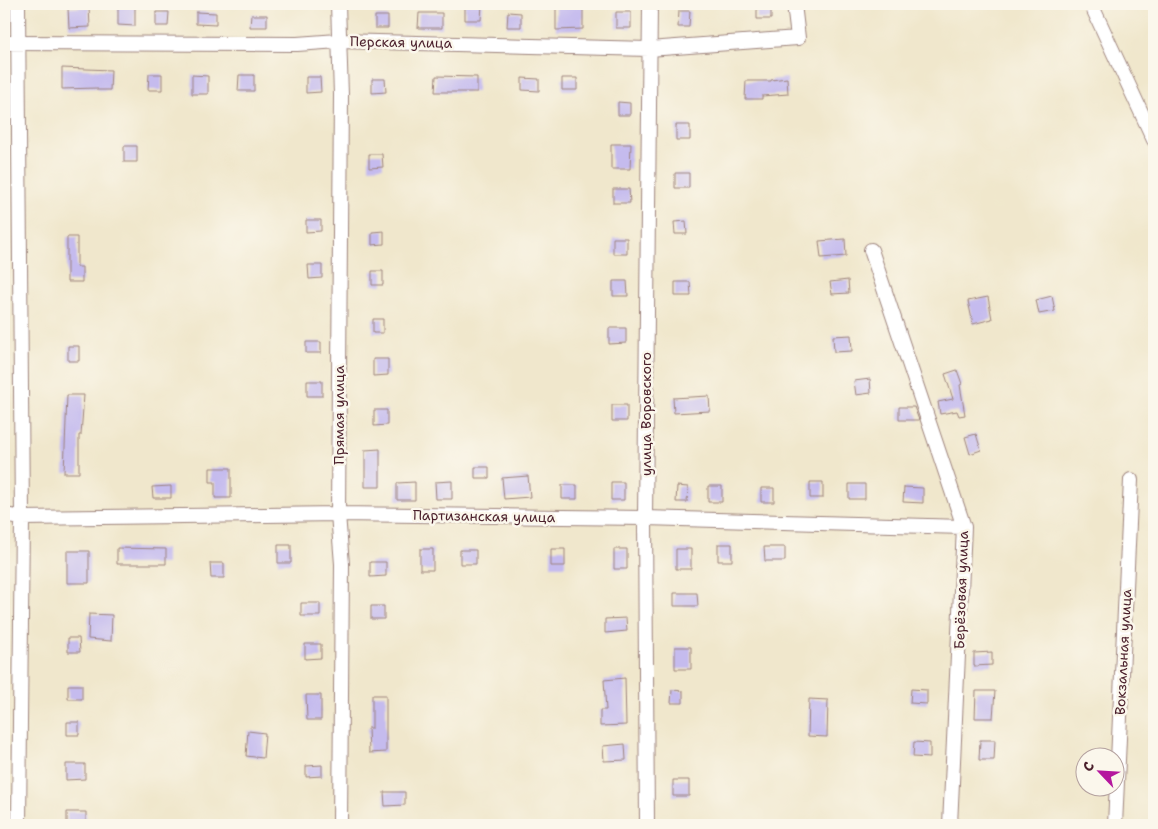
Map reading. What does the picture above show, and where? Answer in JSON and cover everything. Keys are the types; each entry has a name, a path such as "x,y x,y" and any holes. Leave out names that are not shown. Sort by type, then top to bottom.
{"street":[{"path":"18,4 22,518 19,825"},
{"name":"Прямая улица","path":"338,4 341,95 338,514 342,564 340,825"},
{"name":"улица Воровского","path":"647,825 645,518 650,4"},
{"name":"Перская улица","path":"4,43 297,44 338,41 649,48 798,38 794,4"},
{"path":"1091,4 1154,140"},
{"name":"Берёзовая улица","path":"871,250 964,526 950,825"},
{"name":"Вокзальная улица","path":"1115,825 1131,480"},
{"name":"Партизанская улица","path":"4,515 22,518 338,514 645,518 964,526"}],"building":[{"path":"118,4 135,4 135,26 118,25"},
{"path":"465,4 482,4 481,20 465,20"},
{"path":"757,4 771,4 771,19 757,19"},
{"path":"556,6 583,6 583,29 556,30"},
{"path":"89,7 90,27 69,28 68,8"},
{"path":"679,11 690,11 689,27 678,27"},
{"path":"156,12 169,12 168,26 156,26"},
{"path":"196,12 216,13 216,25 196,24"},
{"path":"508,12 521,13 521,27 507,27"},
{"path":"616,12 631,12 631,28 616,28"},
{"path":"419,13 442,13 442,28 418,28"},
{"path":"251,15 267,15 267,27 250,27"},
{"path":"375,16 388,16 388,28 375,28"},
{"path":"62,68 111,70 110,90 97,90 97,88 62,89"},
{"path":"149,74 162,74 162,90 148,90"},
{"path":"192,75 208,76 208,94 192,94"},
{"path":"239,75 254,75 254,91 238,91"},
{"path":"436,76 477,77 477,92 435,92"},
{"path":"306,77 320,77 321,92 306,93"},
{"path":"522,78 539,79 539,91 522,90"},
{"path":"562,78 577,78 577,90 562,90"},
{"path":"787,78 788,94 762,96 762,99 745,99 746,81 771,81"},
{"path":"372,79 385,79 386,92 372,93"},
{"path":"618,102 630,103 630,115 618,115"},
{"path":"676,125 690,125 690,140 676,140"},
{"path":"611,144 631,144 630,169 611,169"},
{"path":"124,146 137,146 137,162 124,162"},
{"path":"369,154 382,154 383,167 369,168"},
{"path":"675,173 689,173 689,188 675,188"},
{"path":"613,189 629,189 630,203 613,203"},
{"path":"306,220 321,220 321,231 306,232"},
{"path":"686,221 687,234 675,234 674,222"},
{"path":"384,231 384,244 372,245 372,232"},
{"path":"67,237 77,237 77,267 82,267 82,282 67,282"},
{"path":"613,238 627,238 627,254 613,254"},
{"path":"845,239 846,256 821,258 819,241"},
{"path":"308,265 322,265 322,278 309,279"},
{"path":"372,271 383,271 383,285 372,285"},
{"path":"848,280 849,293 832,294 830,282"},
{"path":"613,281 627,281 628,296 613,296"},
{"path":"675,282 690,282 691,296 675,296"},
{"path":"1052,296 1055,311 1039,314 1036,300"},
{"path":"988,297 992,319 973,324 968,301"},
{"path":"373,319 383,319 383,333 373,333"},
{"path":"609,328 626,328 626,343 609,344"},
{"path":"851,335 852,351 834,352 833,336"},
{"path":"306,342 321,342 321,353 306,353"},
{"path":"68,346 79,346 79,361 68,361"},
{"path":"373,359 388,359 388,375 373,376"},
{"path":"957,370 962,384 960,385 965,415 959,416 957,411 940,414 938,402 953,399 945,374"},
{"path":"870,379 871,393 856,395 854,381"},
{"path":"307,381 322,381 322,396 307,396"},
{"path":"67,395 84,395 81,435 79,435 79,473 64,473"},
{"path":"709,396 710,411 674,413 673,398"},
{"path":"612,405 627,405 627,421 612,421"},
{"path":"899,407 914,407 919,420 899,420"},
{"path":"374,410 387,410 387,425 374,426"},
{"path":"976,434 981,450 970,454 965,437"},
{"path":"380,449 380,487 365,487 365,450"},
{"path":"475,467 489,467 489,478 475,478"},
{"path":"210,468 231,468 231,498 215,498 215,482 210,482"},
{"path":"528,476 530,497 504,499 502,478"},
{"path":"452,481 452,499 436,499 435,482"},
{"path":"415,482 415,500 397,500 397,483"},
{"path":"611,482 624,482 624,500 611,500"},
{"path":"810,482 823,482 823,498 810,498"},
{"path":"849,484 865,484 865,499 849,499"},
{"path":"562,485 577,485 577,499 562,499"},
{"path":"171,486 171,498 153,498 152,487"},
{"path":"677,486 688,487 687,502 676,502"},
{"path":"708,486 722,486 722,502 708,502"},
{"path":"904,487 923,488 923,503 903,502"},
{"path":"761,488 774,488 774,502 761,502"},
{"path":"718,544 732,544 732,561 718,561"},
{"path":"278,545 291,545 291,563 278,563"},
{"path":"764,547 785,547 785,561 765,561"},
{"path":"117,548 166,549 166,564 117,564"},
{"path":"420,549 433,549 433,570 420,570"},
{"path":"551,549 565,549 565,566 551,566"},
{"path":"614,549 627,549 627,569 614,569"},
{"path":"676,549 691,549 691,569 676,569"},
{"path":"460,550 476,550 476,564 460,564"},
{"path":"67,551 89,551 89,583 67,583"},
{"path":"370,562 386,562 386,576 370,577"},
{"path":"210,563 224,563 224,578 211,578"},
{"path":"674,593 697,593 698,606 674,606"},
{"path":"301,603 320,603 320,616 301,616"},
{"path":"371,606 384,606 384,619 371,619"},
{"path":"89,614 112,615 111,641 88,639"},
{"path":"626,618 627,631 605,633 605,619"},
{"path":"68,638 79,638 80,652 68,652"},
{"path":"305,644 321,644 321,658 305,659"},
{"path":"675,647 691,647 691,669 675,669"},
{"path":"992,652 992,665 974,666 974,653"},
{"path":"625,678 626,725 600,726 600,710 606,710 604,680"},
{"path":"68,685 82,685 82,699 68,699"},
{"path":"911,689 927,690 927,704 910,703"},
{"path":"672,690 683,691 683,703 671,703"},
{"path":"976,691 995,691 993,718 975,718"},
{"path":"306,695 321,695 321,720 307,720"},
{"path":"372,695 386,695 386,752 369,753 368,728 372,728"},
{"path":"809,699 828,700 827,737 808,736"},
{"path":"67,722 79,722 79,735 67,735"},
{"path":"248,731 265,733 263,758 246,756"},
{"path":"980,740 995,740 994,760 979,760"},
{"path":"914,742 930,743 930,758 913,757"},
{"path":"625,744 626,760 604,761 603,746"},
{"path":"66,764 85,764 85,779 66,780"},
{"path":"322,765 322,776 306,777 306,766"},
{"path":"673,780 689,780 689,796 673,796"},
{"path":"384,792 405,792 405,805 385,806"},
{"path":"67,812 86,812 86,825 67,825"}]}
